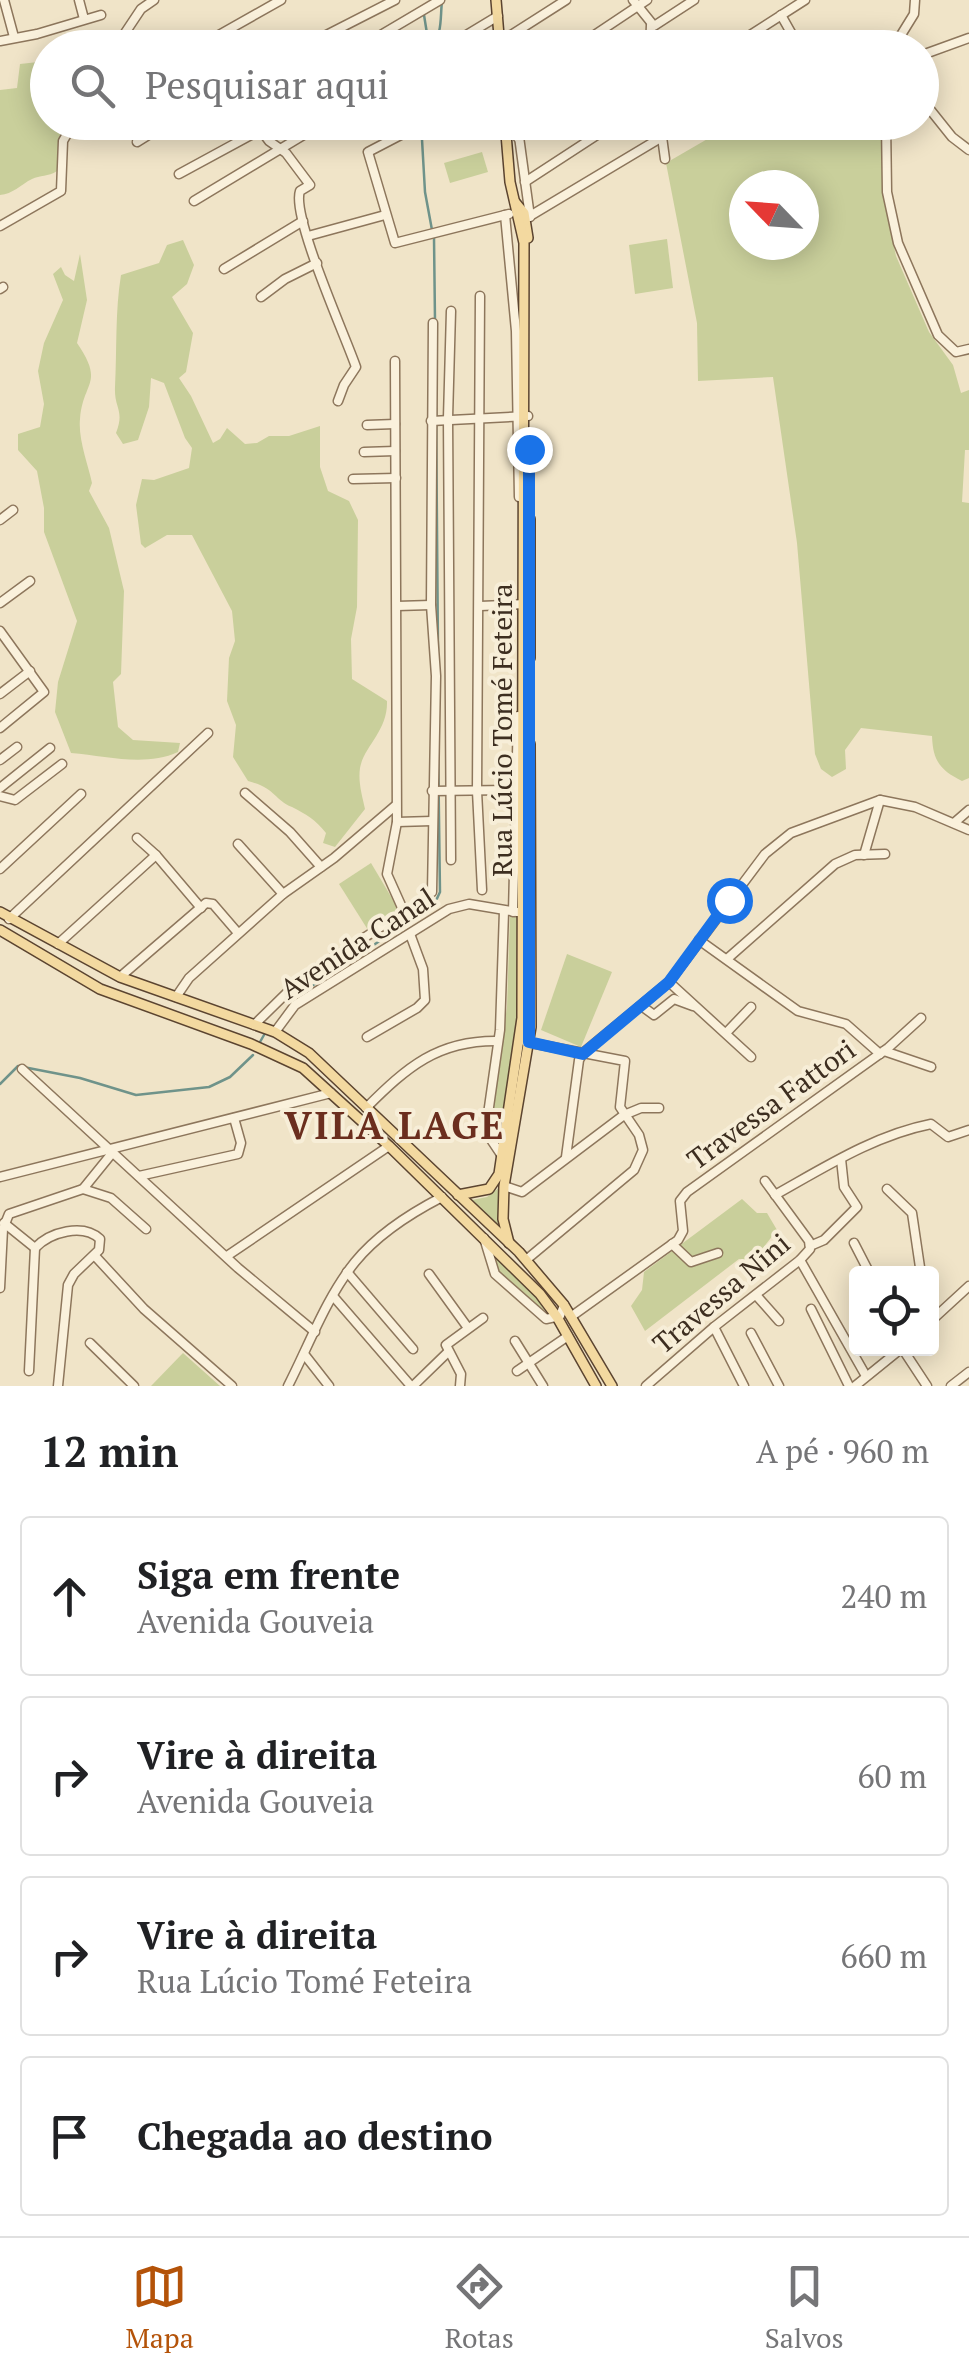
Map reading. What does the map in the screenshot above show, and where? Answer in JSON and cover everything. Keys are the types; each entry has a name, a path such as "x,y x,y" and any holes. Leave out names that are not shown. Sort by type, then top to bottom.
{"main road":[{"path":"496,0 501,30"},
{"name":"Rua Lúcio Tomé Feteira","path":"507,140 515,202 524,214 525,231 523,790 518,912 525,1042 504,1186 503,1219 508,1242"},
{"path":"4,916 120,978 275,1032 309,1053 526,1260 572,1316 612,1386"},
{"path":"0,930 100,989 292,1062 389,1146 540,1294 596,1386"},
{"path":"40,953 57,944"},
{"path":"55,963 57,944"},
{"path":"204,1028 200,1015 210,1007"},
{"name":"Rua Lúcio Tomé Feteira","path":"458,1195 489,1189 497,1178 525,1042"}],"street":[{"path":"79,0 84,20"},
{"path":"126,30 154,0"},
{"path":"228,30 281,0"},
{"path":"336,30 394,0"},
{"path":"390,30 440,0"},
{"path":"521,30 566,0"},
{"path":"599,30 635,3 647,0"},
{"path":"648,22 658,25 694,0"},
{"path":"759,30 805,0"},
{"path":"904,30 914,14 914,0"},
{"path":"14,37 3,4 16,1"},
{"path":"635,3 648,22 649,30"},
{"path":"50,30 101,16"},
{"path":"475,30 498,16"},
{"path":"781,16 789,30"},
{"path":"0,41 30,35"},
{"path":"939,49 969,38"},
{"path":"939,121 952,138 969,150"},
{"path":"0,226 61,191 64,140"},
{"path":"179,174 235,140"},
{"path":"273,140 310,186 303,188 297,198 316,263 356,367 338,401"},
{"path":"194,202 296,140"},
{"path":"391,140 368,152 390,236 399,244 504,215 524,214 657,140"},
{"name":"Rua Lúcio Tomé Feteira","path":"518,140 524,214"},
{"path":"524,182 589,140"},
{"path":"662,140 665,159"},
{"path":"886,140 887,192 901,252 938,335 956,352 969,349"},
{"path":"308,236 385,215"},
{"path":"440,419 523,417 504,215"},
{"path":"224,269 303,220"},
{"path":"261,297 284,279 316,263"},
{"path":"480,296 477,791 482,890"},
{"path":"451,311 440,419 432,605 441,791 451,860"},
{"path":"432,892 432,821 441,791 440,419 433,323"},
{"path":"396,361 395,806 397,822 432,821"},
{"path":"367,425 395,424"},
{"path":"364,452 395,451"},
{"path":"354,479 396,478"},
{"path":"0,520 13,510"},
{"path":"0,603 30,581"},
{"path":"480,606 524,604"},
{"path":"397,606 432,605"},
{"path":"0,632 44,692 0,728"},
{"path":"0,694 30,670"},
{"path":"4,916 208,733"},
{"path":"0,760 17,747"},
{"path":"0,788 50,748"},
{"path":"0,796 15,800 62,764"},
{"path":"441,791 523,790"},
{"path":"246,792 321,867"},
{"path":"0,869 82,794"},
{"path":"864,855 880,800"},
{"path":"566,1156 583,1054 669,982 779,840 880,800 914,807 969,830"},
{"path":"176,996 189,978 282,894 395,806"},
{"path":"954,823 969,810"},
{"name":"Avenida Canal","path":"254,1025 302,977 402,915 404,910 387,874 397,822"},
{"path":"137,838 238,933"},
{"path":"238,844 282,894"},
{"path":"57,944 156,854"},
{"path":"727,959 826,871 846,858 886,854"},
{"path":"120,978 205,905"},
{"name":"Avenida Canal","path":"275,1032 289,1009 461,905 518,912"},
{"path":"502,1156 490,1138 486,1121 518,912"},
{"path":"367,1037 424,1000 423,969 410,934"},
{"path":"699,940 798,1011 846,1024 882,1052"},
{"path":"669,982 751,1057"},
{"path":"643,1007 654,1015 674,999 696,1006"},
{"path":"276,1000 289,1009"},
{"path":"726,1033 751,1007"},
{"name":"Travessa Fattori","path":"672,1244 683,1231 682,1196 882,1052 921,1018"},
{"path":"366,1108 428,1055 456,1043 498,1041"},
{"path":"525,1042 625,1061 620,1107 642,1144 638,1164 526,1260"},
{"name":"Travessa Fattori","path":"882,1052 930,1067"},
{"path":"22,1069 315,1332"},
{"path":"0,1177 331,1093"},
{"path":"504,1186 522,1192 624,1115 641,1108 659,1108"},
{"path":"139,1176 238,1154 241,1144 234,1118"},
{"path":"775,1195 887,1137 924,1125 934,1126 948,1136 969,1130"},
{"path":"227,1256 389,1146"},
{"path":"82,1189 111,1150"},
{"path":"810,1246 824,1240 858,1208 844,1187 841,1159"},
{"name":"Travessa Nini","path":"646,1386 800,1260 810,1246 765,1181"},
{"path":"0,1288 4,1223 16,1209 82,1189 111,1198 146,1229"},
{"path":"886,1190 912,1213 920,1266"},
{"path":"289,1385 347,1272 373,1244 442,1197"},
{"path":"4,1223 36,1248"},
{"path":"36,1248 55,1235 90,1231 100,1239 94,1256 74,1274 68,1286 58,1386"},
{"path":"484,1238 496,1274 546,1319 557,1317 564,1305"},
{"path":"572,1316 672,1244 691,1262 718,1253"},
{"path":"854,1244 866,1266"},
{"path":"29,1371 36,1248"},
{"path":"94,1256 171,1334 232,1386"},
{"path":"800,1260 866,1376"},
{"path":"347,1272 413,1350"},
{"path":"429,1274 468,1328"},
{"path":"939,1314 969,1286"},
{"path":"756,1295 779,1321"},
{"path":"334,1296 412,1386 448,1353"},
{"path":"811,1309 852,1386 892,1356"},
{"path":"460,1386 461,1374 448,1353 447,1342 482,1318"},
{"path":"714,1327 744,1386"},
{"path":"750,1333 779,1386"},
{"path":"517,1371 568,1336"},
{"path":"515,1341 544,1386"},
{"path":"90,1342 134,1386"},
{"path":"304,1354 329,1386"},
{"path":"907,1356 926,1386"},
{"path":"951,1386 969,1372"},
{"path":"112,1386 124,1378"}],"green space":[{"path":"30,63 30,140 62,140 57,171 0,195 0,90 17,88 20,64"},
{"path":"706,140 885,140 885,205 896,256 929,332 953,365 961,393 969,390 969,450 965,450 962,502 969,503 969,778 962,781 943,769 934,752 932,736 861,728 845,750 846,769 832,777 821,769 815,754 797,543 773,377 698,381 697,323 666,163"},
{"path":"482,152 488,172 450,183 444,163"},
{"path":"667,239 673,288 635,294 629,245"},
{"path":"183,240 194,265 187,284 172,297 193,333 186,372 179,378 213,443 227,428 245,444 320,426 320,467 328,491 349,501 358,520 352,679 387,701 384,721 360,768 365,809 335,847 323,843 326,833 318,824 264,787 248,781 233,757 236,725 227,701 229,658 235,641 232,611 192,535 167,535 145,548 141,544 136,505 142,479 154,480 189,468 192,448 164,383 151,378 149,407 138,440 123,444 116,433 120,419 115,394 119,289 121,275 159,263 167,245"},
{"path":"80,254 87,300 77,343 91,375 82,407 80,435 92,483 89,491 109,528 124,591 121,674 113,682 118,727 133,740 180,743 178,752 152,759 71,753 55,712 58,682 77,621 44,532 37,471 18,450 18,434 40,427 44,404 38,371 44,343 63,300 53,274 61,267 74,281"},
{"path":"371,863 399,910 368,930 339,884"},
{"path":"510,914 519,914 520,1009 501,1140 491,1120 507,1007"},
{"path":"567,954 612,972 581,1047 541,1030"},
{"path":"500,1187 501,1228 472,1200 487,1197"},
{"path":"742,1199 757,1213 767,1213 777,1230 763,1248 746,1260 739,1259 645,1331 631,1306 642,1290 644,1272"},
{"path":"492,1253 536,1296 547,1315 497,1271"},
{"path":"183,1353 220,1386 151,1386"}],"waterway":[{"path":"439,30 442,1"},
{"path":"424,15 426,30"},
{"path":"422,140 432,230"},
{"path":"434,238 435,320"},
{"path":"436,408 438,650"},
{"path":"289,1001 434,905 440,892 438,743"},
{"path":"260,1042 264,1035"},
{"path":"0,1084 18,1066 80,1078 136,1095 209,1087 230,1077 253,1055"}],"district":[{"name":"VILA LAGE","path":"395,1125"}],"route":[{"path":"529,449 529,1042 583,1054 669,982 729,900"}]}
